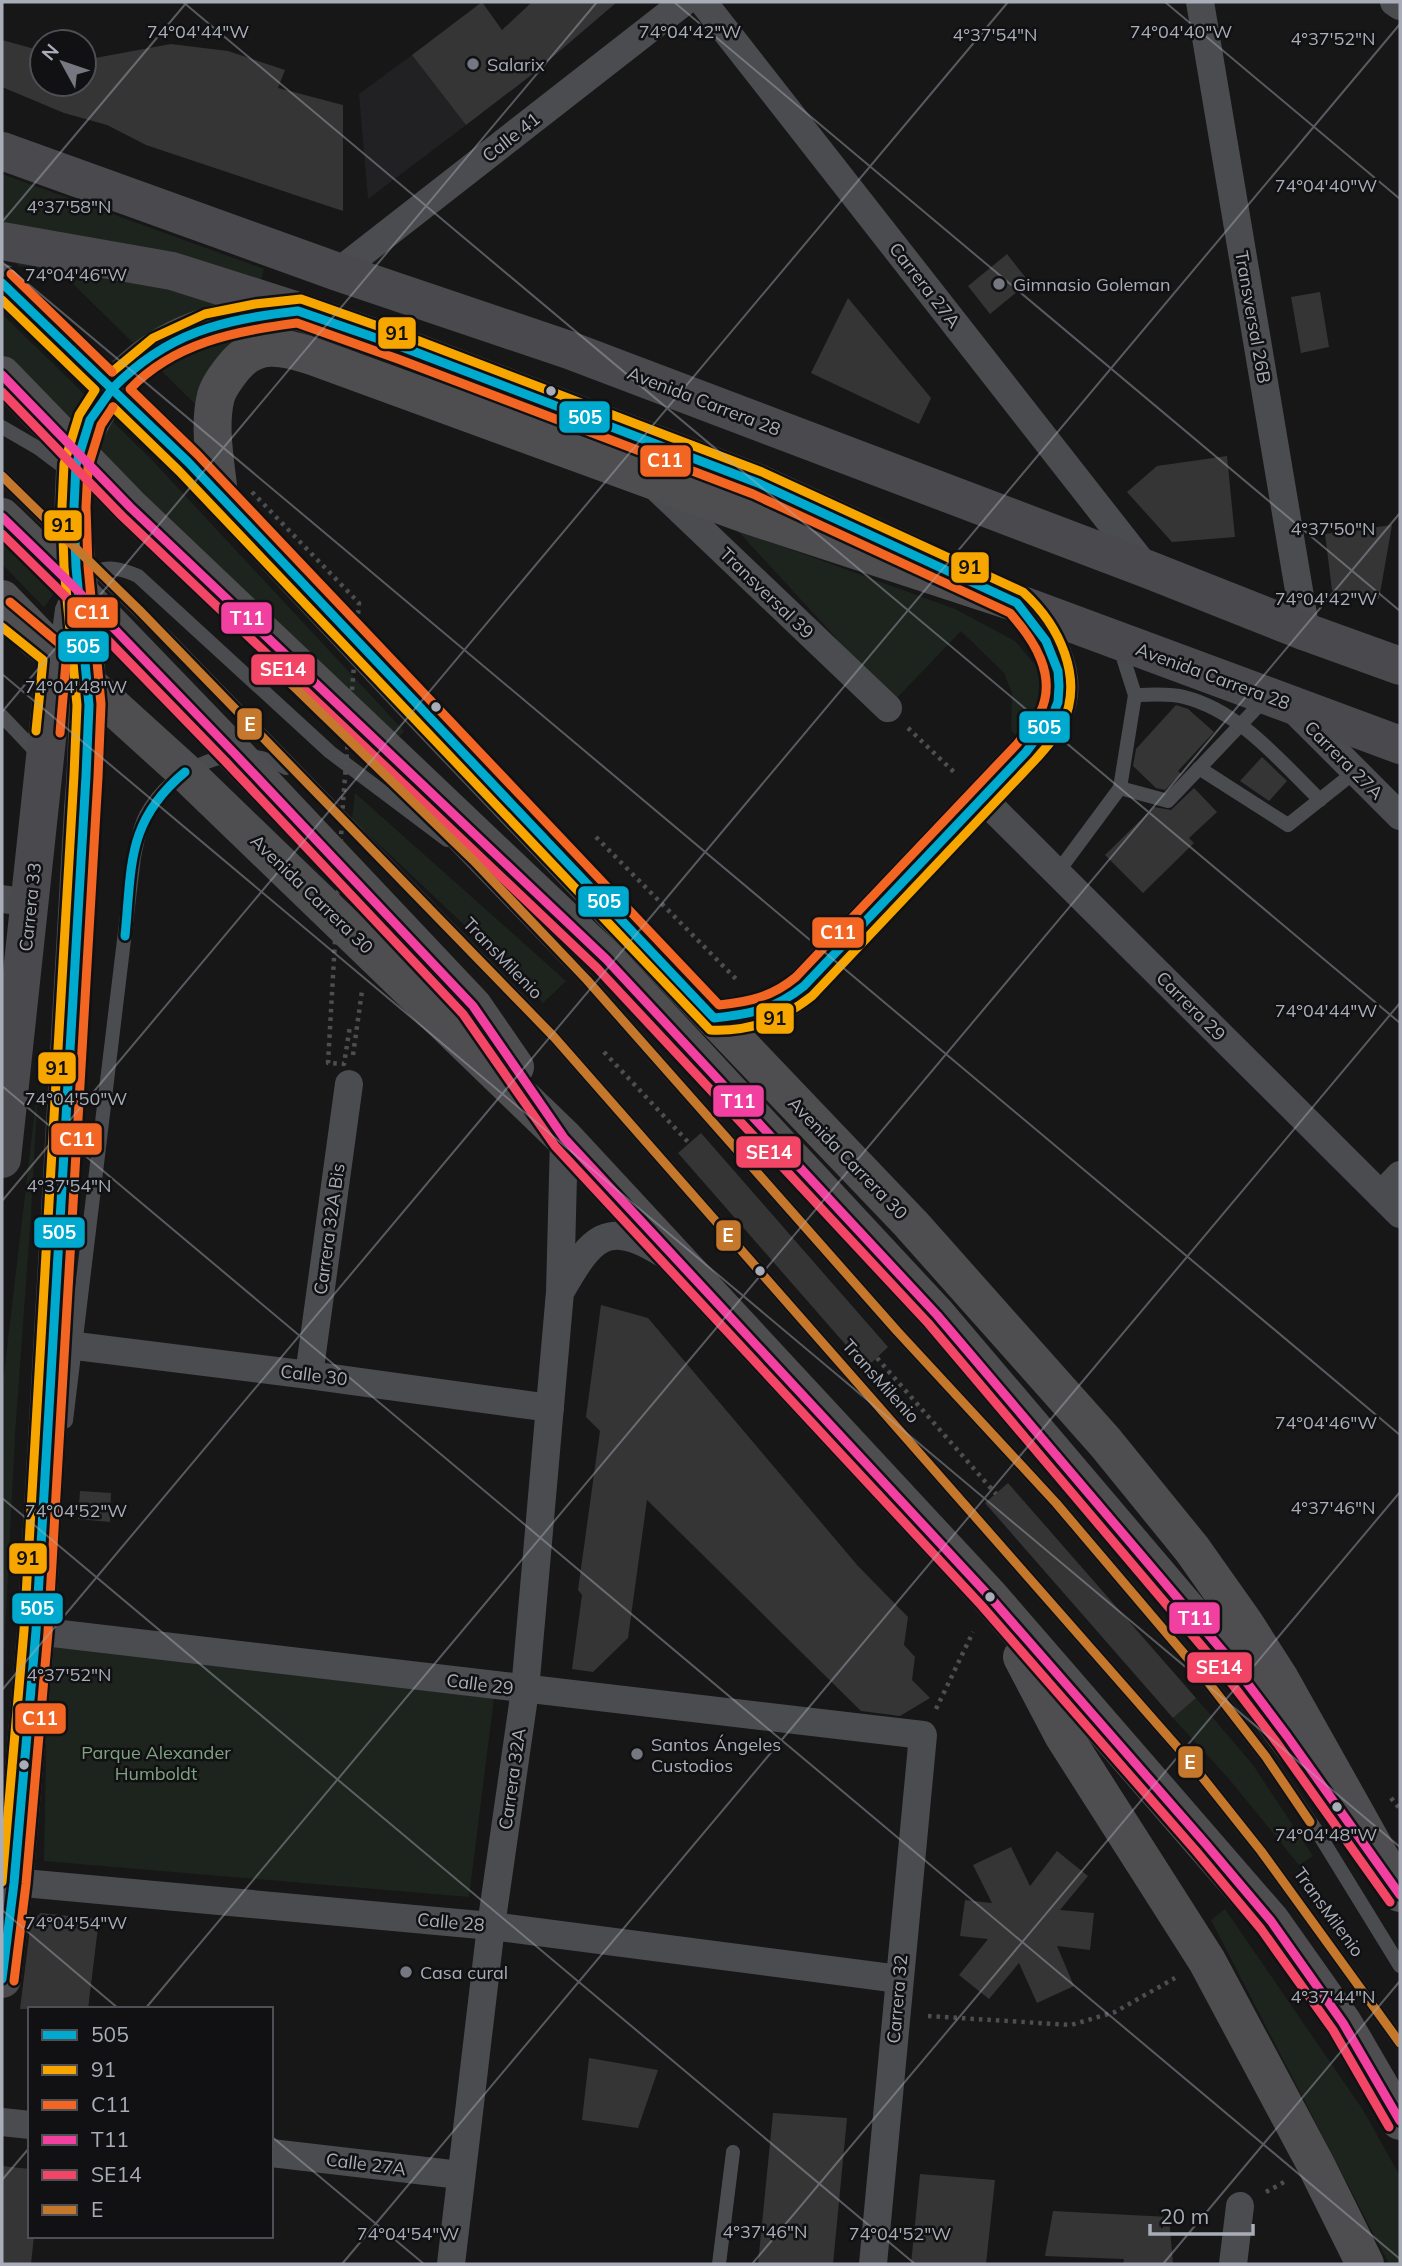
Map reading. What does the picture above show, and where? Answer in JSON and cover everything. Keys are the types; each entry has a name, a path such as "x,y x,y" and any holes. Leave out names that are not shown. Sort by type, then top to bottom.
{"highway":[{"name":"Avenida Carrera 30","path":"2,283 128,402 236,494 427,717 948,1265 1105,1442 1192,1549 1245,1624 1280,1679 1400,1894"},
{"path":"236,494 214,446 217,395 223,381 240,359 256,349 272,346 312,356 745,514 1017,603"},
{"name":"Avenida Carrera 30","path":"2,375 130,508 606,960 937,1315 1226,1655 1400,1894"},
{"name":"Avenida Carrera 30","path":"2,517 86,579 235,754 473,1006 564,1138"},
{"name":"Avenida Carrera 30","path":"2,599 56,655 184,772 564,1138 990,1597 1271,1921 1343,2023 1400,2121"},
{"path":"427,717 606,960"},
{"path":"990,1597 1063,1735 1207,1961 1316,2165 1365,2264"}],"main road":[{"name":"Avenida Carrera 28","path":"2,151 338,272 569,350 1400,666"},
{"name":"Avenida Carrera 28","path":"2,241 172,271 402,347 758,483 1017,603 1400,746"},
{"path":"2,1979 8,1882 36,1631 89,705 76,567 76,465 90,419 106,396 130,371 159,349 209,326 298,311"},
{"path":"714,1018 760,1012 786,1002 1026,752 1052,719 1057,705 1058,681 1055,662 1047,640 1017,603"},
{"name":"Avenida Carrera 30","path":"2,611 56,655"},
{"name":"Carrera 33","path":"2,1159 16,901 45,761 56,655"}],"street":[{"name":"Calle 41","path":"338,272 684,2"},
{"name":"Carrera 27A","path":"703,2 1147,569"},
{"name":"Transversal 26B","path":"1200,2 1306,632"},
{"path":"1394,2 1400,6"},
{"name":"Transversal 39","path":"647,478 888,708"},
{"name":"Carrera 27A","path":"1278,700 1356,771 1400,816"},
{"name":"Carrera 29","path":"982,798 1394,1194"},
{"name":"Carrera 32A Bis","path":"309,1374 349,1084"},
{"name":"Carrera 32A","path":"451,2264 491,1926 525,1690 560,1292 564,1138"},
{"name":"Carrera 32A","path":"560,1292 581,1257 602,1238 614,1235 643,1241 682,1265"},
{"name":"Calle 30","path":"76,1346 309,1374 550,1408"},
{"name":"Calle 29","path":"36,1631 923,1735"},
{"name":"Carrera 32","path":"873,2264 923,1735"},
{"name":"Calle 28","path":"8,1882 491,1926 899,1979"},
{"path":"2,2122 28,2125"},
{"name":"Calle 27A","path":"273,2153 460,2175"},
{"path":"1233,2264 1240,2206"}],"lane":[{"name":"TransMilenio","path":"2,427 63,466 473,860 596,990 897,1331 1056,1503 1208,1682 1266,1757 1320,1836 1400,1966"},
{"name":"TransMilenio","path":"2,476 86,579 172,643 298,776 554,1037 1178,1748 1261,1851 1400,2043"},
{"name":"TransMilenio","path":"86,579 111,568 122,569 138,576 330,752 473,860"},
{"path":"56,655 66,597 86,579"},
{"path":"1057,873 1120,788 1135,695 1117,640"},
{"path":"1135,695 1181,696 1202,703 1241,724 1320,800"},
{"path":"1120,788 1168,801 1241,724 1278,700"},
{"path":"2,716 45,761"},
{"name":"TransMilenio","path":"36,1631 76,1346 137,843 144,818 166,787 184,772 214,759 235,754 263,758 298,776"},
{"path":"1199,768 1288,825 1356,771"},
{"path":"719,2264 733,2152"}],"path":[{"path":"236,494 359,603 343,802 328,1063 344,1064 350,1026 357,1027"},
{"path":"888,708 982,798"},
{"path":"349,1084 368,948"},
{"path":"597,1045 689,1143"},
{"path":"877,1358 996,1494"},
{"path":"923,1735 990,1597"},
{"path":"896,2014 1071,2025 1115,2012 1207,1961"},
{"path":"1240,2206 1316,2165"}],"shaded area":[{"path":"412,55 466,125 368,199 359,94"}],"green space":[{"path":"2,174 264,269 248,333 197,406 60,271 19,266 2,249"},
{"path":"2,314 151,459 404,731 395,742 45,400 2,354"},
{"path":"2,530 60,585 44,607 2,564"},
{"path":"737,530 955,609 1015,641 1041,672 1041,709 1022,742 1011,730 1012,693 1004,673 961,631 894,701"},
{"path":"355,793 566,981 543,1003 352,819"},
{"path":"38,1084 15,1434 2,1693 2,1391"},
{"name":"Parque Alexander Humboldt","path":"48,1641 494,1698 469,1897 44,1861"},
{"path":"1196,1698 1253,1765 1313,1856 1299,1865 1229,1779 1173,1718"},
{"path":"1225,1909 1363,2110 1400,2176 1400,2264 1389,2264 1211,1920"}],"building":[{"name":"Salarix","path":"482,2 502,30 532,2 617,2 534,73 466,125 412,55"},
{"path":"2,40 28,47 28,98 2,87"},
{"path":"171,44 228,51 285,70 278,88 343,105 343,211 146,145 107,125 64,113 28,98 98,98 98,57"},
{"name":"Gimnasio Goleman","path":"1007,254 1029,282 990,314 968,286"},
{"path":"1320,292 1329,347 1301,353 1291,297"},
{"path":"848,298 931,398 919,424 811,373"},
{"path":"1227,456 1235,537 1172,542 1127,492 1157,466"},
{"path":"1392,525 1379,599 1332,590 1325,534"},
{"path":"1176,705 1188,709 1214,732 1178,771 1181,774 1165,790 1156,788 1133,766 1136,749"},
{"path":"1262,757 1287,781 1269,801 1240,781"},
{"path":"1194,788 1217,812 1189,838 1194,843 1143,893 1105,855 1154,807 1171,810"},
{"path":"701,1133 888,1347 866,1368 678,1153"},
{"path":"601,1305 648,1318 858,1566 908,1617 904,1645 915,1657 912,1680 930,1698 900,1716 861,1711 647,1500 628,1638 593,1672 572,1669 582,1595 578,1590 600,1431 586,1417"},
{"path":"1008,1483 1196,1698 1173,1718 985,1503"},
{"path":"80,1491 111,1493 110,1522 78,1519"},
{"path":"1011,1847 1030,1886 1057,1851 1088,1876 1060,1910 1094,1913 1090,1950 1057,1946 1074,1986 1037,2003 1019,1963 989,1999 959,1975 988,1939 960,1936 965,1900 992,1903 973,1865"},
{"path":"41,1913 99,1919 88,2007 20,2009 31,1921"},
{"path":"589,2058 658,2070 638,2128 582,2120"},
{"path":"773,2113 847,2118 833,2264 758,2264"},
{"path":"2,2166 28,2169 28,2238 34,2238 31,2264 2,2264"},
{"path":"920,2174 995,2180 986,2264 911,2264"},
{"path":"1053,2211 1169,2217 1173,2264 1123,2264 1124,2259 1045,2256"}],"transit line":[{"name":"C11","path":"11,274 112,372"},
{"name":"505","path":"2,283 112,389"},
{"name":"91","path":"112,372 153,338 205,314 255,304 301,299 406,336 762,472 1023,592 1048,620 1065,653 1071,689 1068,707 1062,725 1042,752 812,996 789,1011 764,1022 738,1029 710,1030 179,471 113,407"},
{"name":"91","path":"2,300 95,390 79,415 64,464 64,567 77,705 74,775 24,1630 2,1882"},
{"name":"505","path":"298,311 402,347 758,483 1017,603 1046,641 1058,671 1058,702 1052,717 1026,752 804,986 772,1006 739,1015 714,1018 188,462 112,389 154,354 197,332 244,319 298,311"},
{"name":"C11","path":"297,323 753,494 1010,613 1035,647 1045,672 1045,699 1038,717 1017,744 796,977 760,997 719,1005 197,454 130,389 147,373 186,350 229,335 297,323"},
{"name":"T11","path":"2,375 130,507 606,959 937,1315 1226,1655 1400,1895"},
{"name":"505","path":"2,1979 14,1883 36,1631 86,776 89,705 76,567 76,465 90,420 112,389"},
{"name":"SE14","path":"2,392 122,516 597,968 928,1323 1216,1663 1277,1743 1390,1902"},
{"name":"C11","path":"14,1981 26,1884 48,1632 98,777 101,704 88,566 88,467 101,425 113,407"},
{"name":"E","path":"2,476 139,610 554,1037 1187,1758 1261,1851 1400,2043"},
{"name":"T11","path":"2,517 74,587 235,754 473,1006 564,1138 990,1597 1205,1843 1271,1921 1343,2023 1400,2121"},
{"name":"SE14","path":"2,534 226,762 463,1014 555,1146 981,1605 1196,1851 1261,1929 1333,2030 1389,2127"},
{"name":"C11","path":"10,602 67,650 60,733"},
{"name":"91","path":"2,627 43,660 36,731"},
{"name":"E","path":"281,674 473,860 587,980 897,1331 1056,1503 1208,1682 1266,1757 1310,1822"},
{"name":"505","path":"125,936 132,866 142,827 166,790 185,772"}],"place":[{"name":"Salarix","path":"473,64"},
{"name":"Gimnasio Goleman","path":"999,284"},
{"name":"Santos Ángeles Custodios","path":"637,1754"},
{"name":"Casa cural","path":"406,1972"}]}
